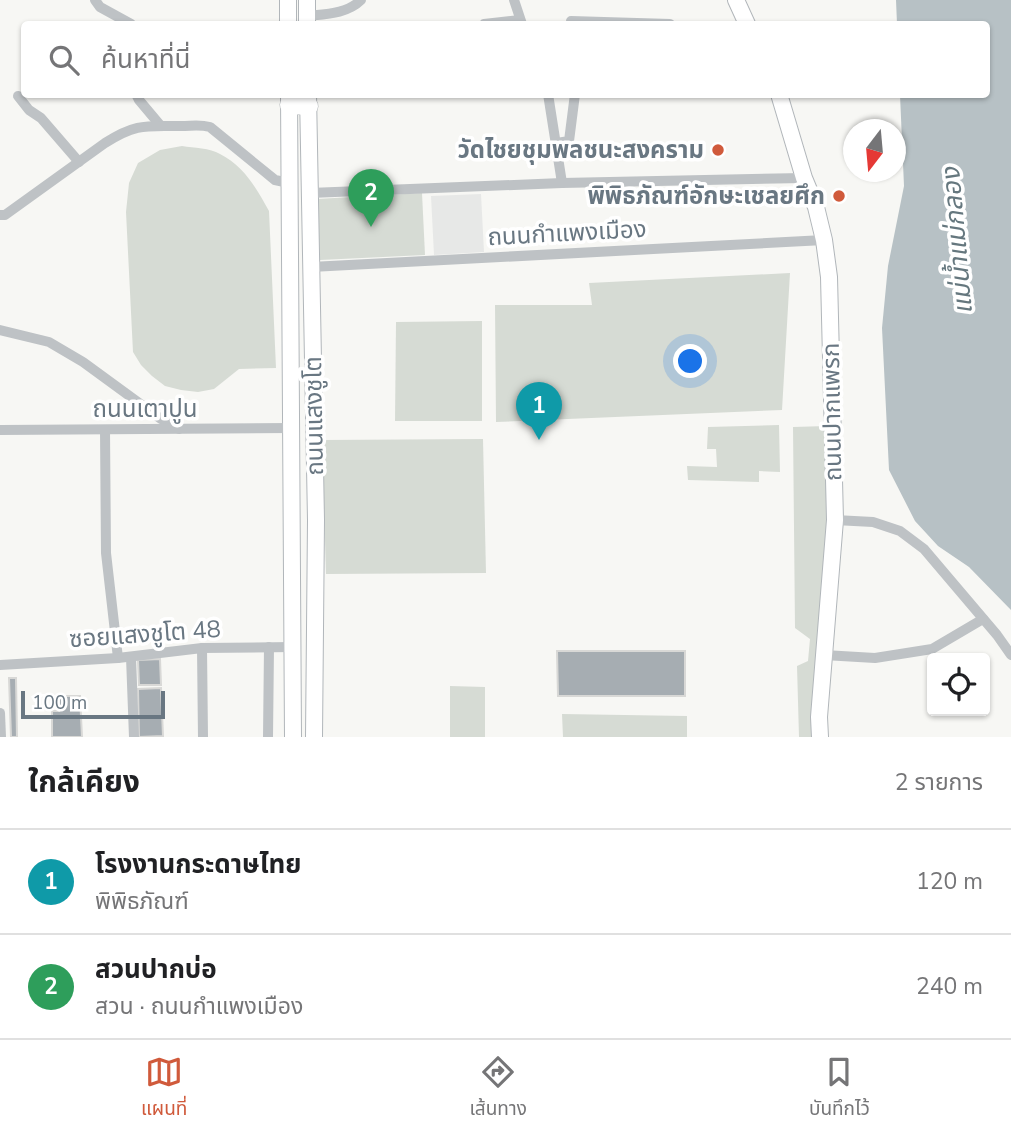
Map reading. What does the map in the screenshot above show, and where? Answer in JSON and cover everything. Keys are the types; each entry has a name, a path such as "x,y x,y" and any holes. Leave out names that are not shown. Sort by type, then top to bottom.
{"main road":[{"path":"288,0 288,21"},
{"path":"736,0 746,21"},
{"name":"ถนนปากแพรก","path":"780,98 804,178 816,207 830,277 835,520 819,717 820,737"},
{"path":"289,100 308,100"},
{"name":"ถนนแสงชูโต","path":"289,100 293,737"},
{"name":"ถนนแสงชูโต","path":"308,100 316,502 314,737"},
{"path":"292,502 316,502"},
{"path":"293,642 315,635"}],"street":[{"path":"95,0 100,7 126,21"},
{"path":"307,13 335,12 355,6 360,0"},
{"path":"514,0 521,21"},
{"path":"18,96 79,162"},
{"path":"138,98 160,125"},
{"path":"549,98 562,183"},
{"path":"556,143 569,141 574,98"},
{"path":"0,215 5,215 117,135 138,126 200,124 210,127 275,180 289,183"},
{"path":"310,193 562,183 804,178"},
{"name":"ถนนกำแพงเมือง","path":"312,267 824,240"},
{"path":"0,330 49,342 83,362 161,419 180,429"},
{"name":"ถนนเตาปูน","path":"0,430 291,428"},
{"path":"105,430 106,553 118,658"},
{"path":"835,520 873,522 900,531 924,549 1011,655"},
{"path":"824,655 875,658 932,649 983,618"},
{"name":"ซอยแสงชูโต 48","path":"0,665 131,657 202,648 269,647 293,642"},
{"path":"268,737 269,647"},
{"path":"202,648 203,737"},
{"path":"131,657 134,737"},
{"path":"0,713 1,737"}],"shaded area":[{"path":"182,146 212,150 229,159 249,179 269,211 276,368 239,369 214,389 198,392 165,386 141,365 133,352 126,212 129,183 138,163 160,150"},
{"path":"422,193 425,255 320,260 317,199"},
{"path":"481,194 484,252 434,255 431,196"},
{"path":"790,273 782,410 496,422 495,305 592,305 589,283"},
{"path":"482,321 482,421 395,421 396,322"},
{"path":"779,425 780,472 759,471 759,482 688,480 687,466 717,467 716,449 707,449 708,427"},
{"path":"827,426 828,522 816,737 799,737 797,666 808,661 810,639 795,628 793,427"},
{"path":"483,439 486,573 326,574 322,440"},
{"path":"450,686 485,687 485,737 450,737"},
{"path":"562,714 687,716 687,737 563,737"}],"water":[{"name":"แม่น้ำแม่กลอง","path":"896,0 1011,0 1011,610 969,567 938,546 915,521 889,470 882,328 888,266 904,182 906,182 906,119 901,119 900,98 990,98 990,21 897,21"}],"building":[{"path":"557,651 685,651 685,696 558,696"},
{"path":"160,659 161,685 139,685 138,660"},
{"path":"9,678 16,678 17,737 11,737"},
{"path":"161,688 163,736 139,737 138,689"},
{"path":"59,696 80,696 82,737 52,737 52,711 59,711"}],"place":[{"name":"วัดไชยชุมพลชนะสงคราม","path":"718,150"},
{"name":"พิพิธภัณฑ์อักษะเชลยศึก","path":"839,196"},
{"name":"สวนปากบ่อ","path":"371,227"},
{"name":"โรงงานกระดาษไทย","path":"539,440"}]}
